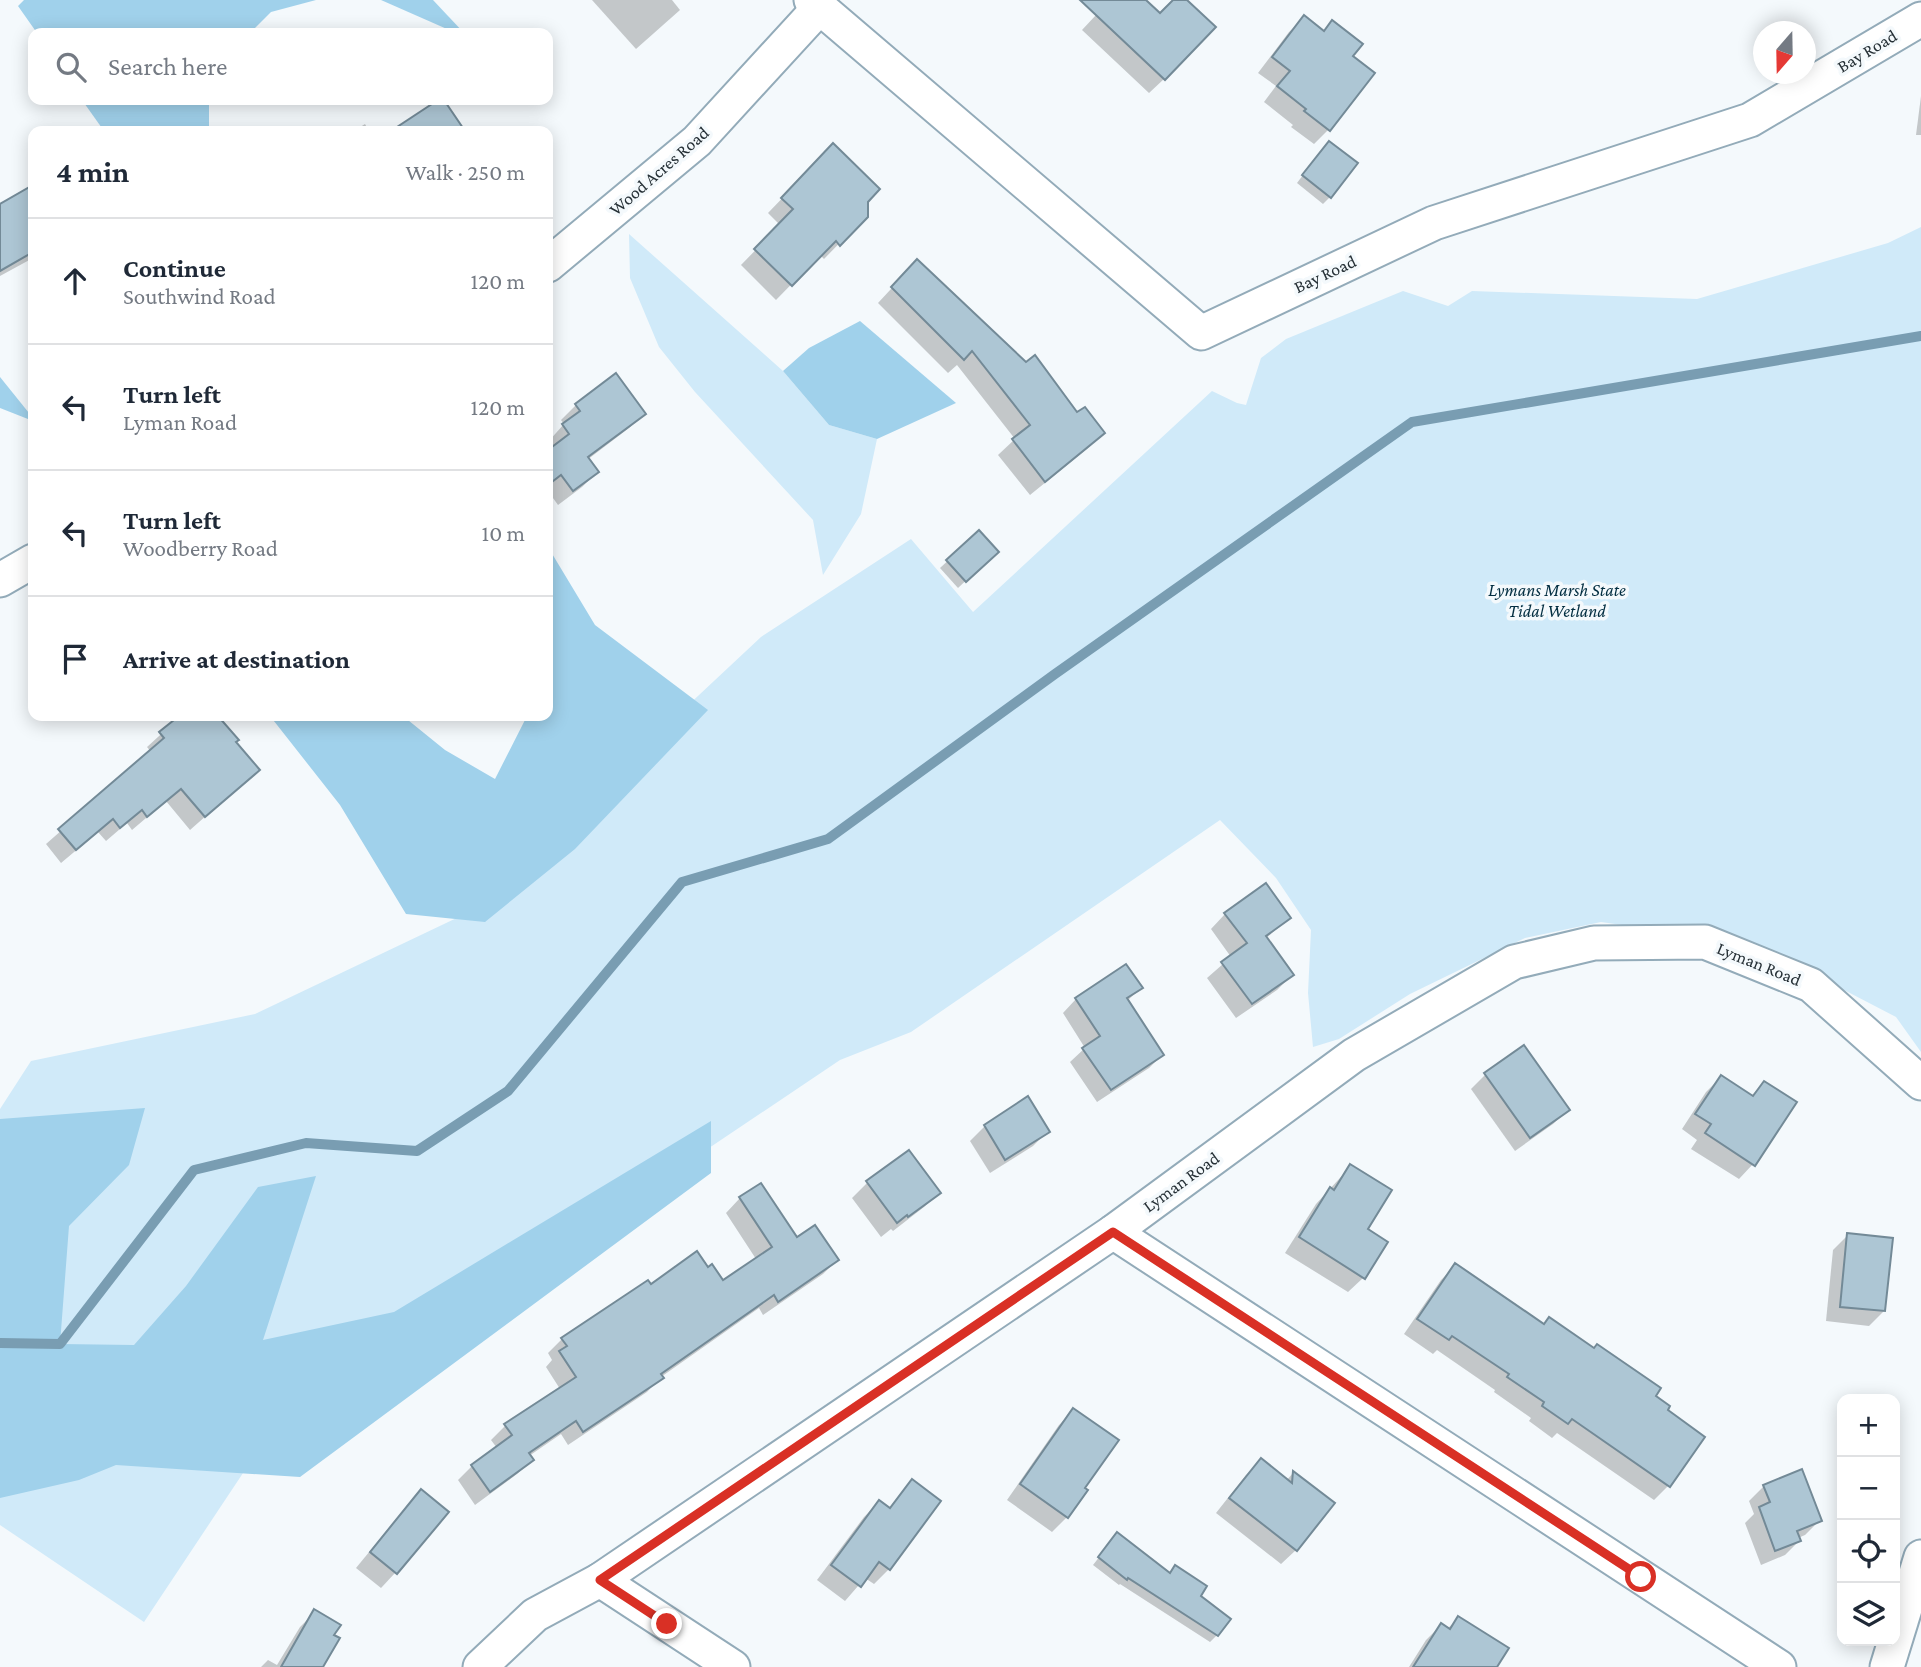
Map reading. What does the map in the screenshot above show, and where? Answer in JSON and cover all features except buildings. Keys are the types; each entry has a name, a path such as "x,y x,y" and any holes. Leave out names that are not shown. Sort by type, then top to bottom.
{"street":[{"name":"Bay Road","path":"815,4 1201,333 1434,223 1750,120 1921,19"},
{"name":"Wood Acres Road","path":"553,261 697,142 815,4"},
{"path":"0,580 28,564"},
{"name":"Lyman Road","path":"480,1667 535,1615 600,1580 1113,1232 1354,1055 1514,962 1594,943 1705,942 1811,985 1921,1083"},
{"path":"1113,1232 1779,1667"},
{"path":"1887,1667 1921,1557"},
{"path":"600,1580 733,1667"}],"green space":[{"name":"Lymans Marsh State Tidal Wetland","path":"1921,227 1921,1052 1896,1017 1796,965 1720,939 1601,922 1525,938 1410,994 1339,1039 1313,1047 1308,993 1311,930 1276,878 1220,820 911,1032 840,1060 257,1452 144,1622 0,1525 0,1109 31,1061 255,1014 465,914 761,637 911,539 973,612 1212,391 1246,405 1261,358 1286,339 1403,291 1448,306 1472,291 1697,299 1888,243"},
{"path":"629,234 783,371 829,425 877,439 861,514 823,575 813,520 695,392 659,347 630,278"}],"shaded area":[{"path":"24,0 316,0 271,12 255,28 33,28 18,6"},
{"path":"381,0 433,0 459,28 445,28"},
{"path":"86,105 209,105 209,126 100,126"},
{"path":"860,321 956,403 877,439 829,425 783,371 809,348"},
{"path":"0,377 28,412 28,419 0,408"},
{"path":"553,555 595,625 708,710 575,849 485,922 406,914 340,805 274,721 409,721 445,750 495,779 524,721 553,721"},
{"path":"145,1108 129,1165 69,1226 60,1344 134,1345 186,1286 258,1187 316,1176 263,1340 394,1312 711,1121 711,1173 300,1477 116,1465 79,1480 0,1498 0,1119"}],"waterway":[{"path":"0,1343 60,1344 194,1170 306,1143 417,1151 508,1091 682,882 828,839 1055,674 1412,422 1921,336"}],"route":[{"path":"667,1624 600,1580 1113,1232 1641,1577"}]}
